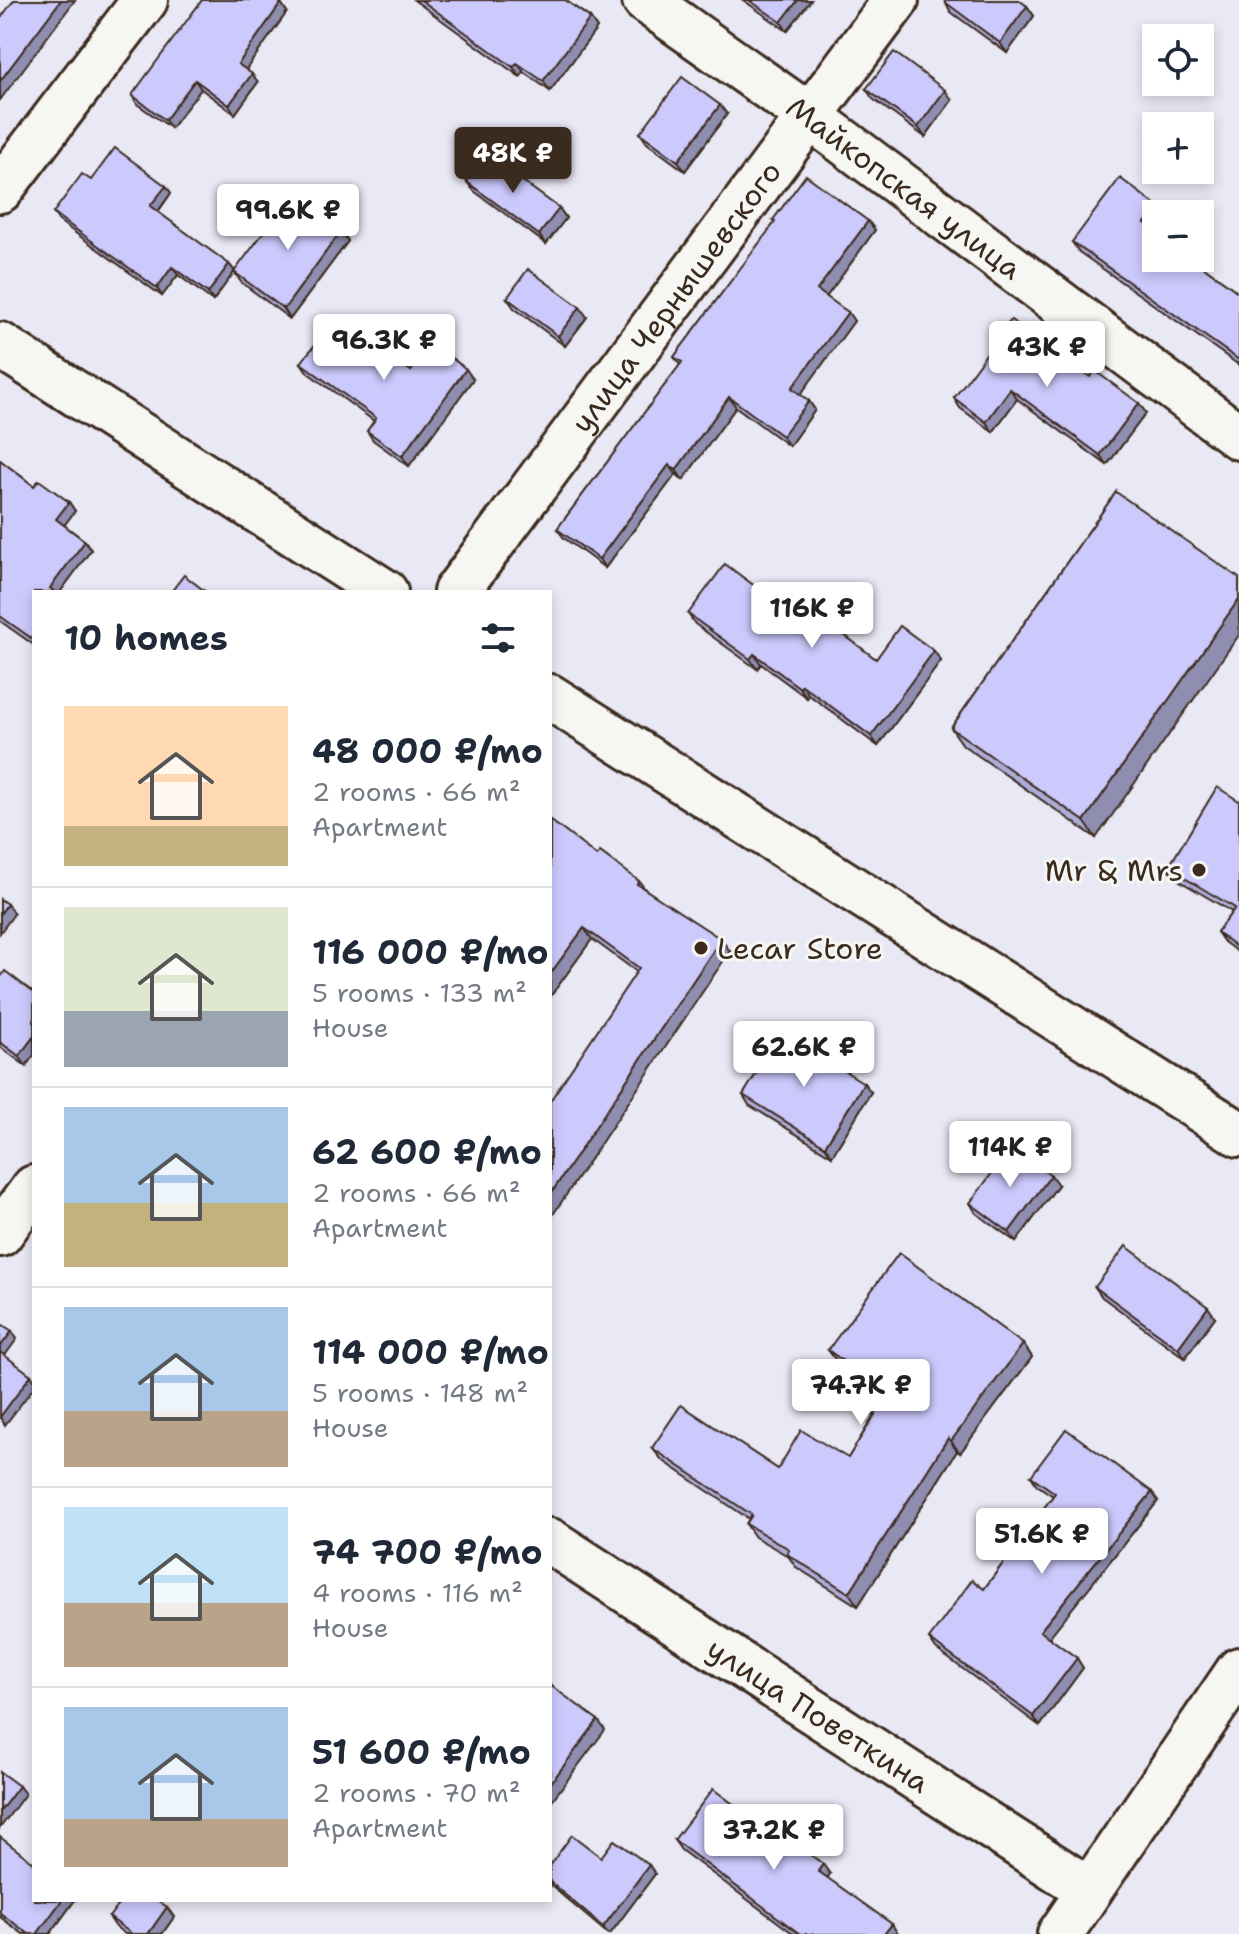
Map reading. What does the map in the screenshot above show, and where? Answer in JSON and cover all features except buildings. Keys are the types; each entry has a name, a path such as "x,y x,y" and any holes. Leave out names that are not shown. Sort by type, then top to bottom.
{"street":[{"path":"0,190 145,0"},
{"name":"Майкопская улица","path":"645,0 809,116 1239,437"},
{"name":"улица Чернышевского","path":"457,590 896,0"},
{"path":"0,345 382,590"},
{"path":"552,698 1239,1134"},
{"name":"улица Поветкина","path":"552,1542 1089,1890"},
{"path":"1060,1934 1239,1670"}],"place":[{"name":"Mr & Mrs","path":"1199,870"},
{"name":"Lecar Store","path":"701,948"}]}
